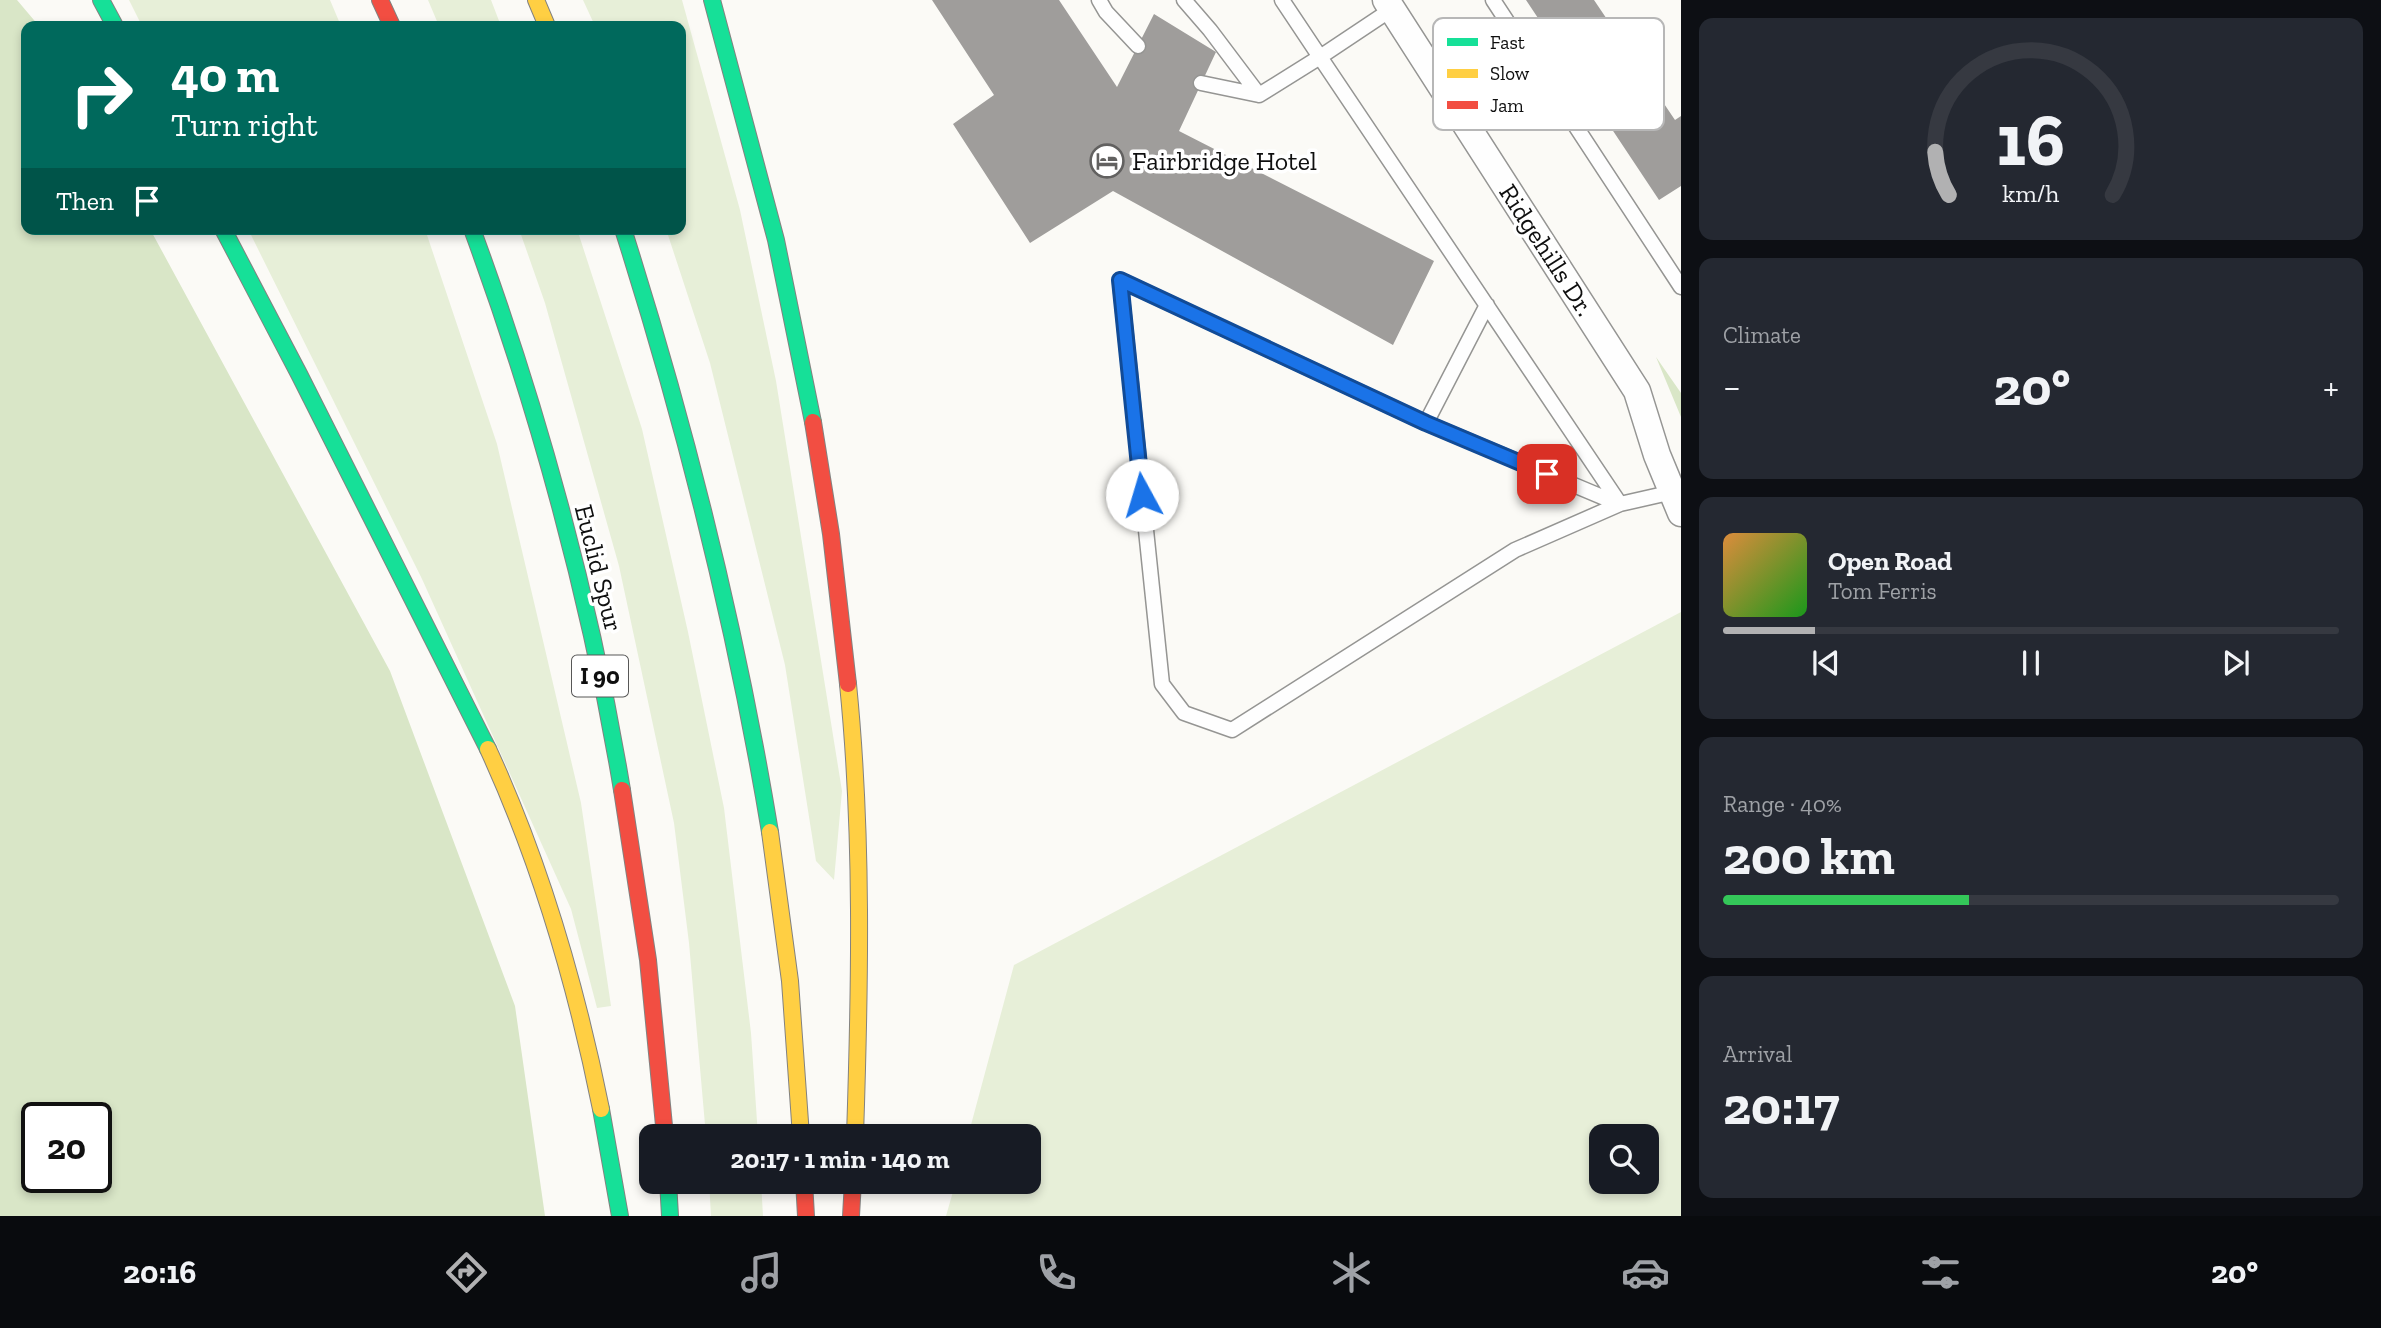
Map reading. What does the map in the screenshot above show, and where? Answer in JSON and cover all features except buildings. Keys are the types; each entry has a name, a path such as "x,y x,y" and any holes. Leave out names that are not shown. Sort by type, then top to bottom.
{"highway":[{"path":"101,0 112,21"},
{"path":"380,0 390,21"},
{"path":"536,0 545,21"},
{"path":"712,0 763,187 799,342 823,484 843,630 857,820 855,1124"},
{"path":"226,235 466,703 521,826 568,968 603,1114 620,1216"},
{"name":"Euclid Spur","path":"474,235 519,368 553,483 583,598 609,718 647,955 664,1124"},
{"path":"626,235 661,344 693,460 722,579 745,694 784,930 800,1124"},
{"path":"669,1194 670,1216"},
{"path":"805,1194 806,1216"},
{"path":"851,1216 852,1194"}],"street":[{"name":"Ridgehills Dr.","path":"1389,4 1433,73"},
{"name":"Ridgehills Dr.","path":"1470,130 1637,391 1657,455 1677,503"}],"lane":[{"path":"1099,0 1106,12 1138,46"},
{"path":"1184,0 1259,95"},
{"path":"1282,0 1620,504"},
{"path":"1493,0 1505,18"},
{"path":"1201,83 1259,95 1320,57 1389,4"},
{"path":"1578,130 1681,287"},
{"path":"1620,504 1426,423 1120,280 1162,684 1184,713 1232,730 1515,550 1620,504 1677,503"},
{"path":"1426,423 1487,306"}],"green space":[{"path":"0,0 17,0 35,21 21,21 21,235 153,235 390,671 515,1006 545,1216 0,1216"},
{"path":"129,0 330,0 339,21 140,21"},
{"path":"428,0 491,0 499,21 437,21"},
{"path":"583,0 682,0 740,210 776,381 842,791 834,880 816,861 785,665 710,363 668,235 686,235 686,21 593,21"},
{"path":"251,235 427,235 497,444 581,803 611,1006 597,1008 571,909 422,579"},
{"path":"521,235 579,235 642,429 724,808 751,1033 757,1124 705,1124 689,943 674,823 619,566 545,303"},
{"path":"1656,357 1681,393 1681,417"},
{"path":"1681,612 1681,1216 946,1216 952,1194 1041,1194 1041,1124 971,1124 1014,965"},
{"path":"710,1194 762,1194 763,1216 711,1216"}],"traffic: fast":[{"path":"101,0 112,21"},
{"path":"712,0 776,240 813,422"},
{"path":"226,235 488,749"},
{"path":"474,235 519,366 560,506 595,648 622,790"},
{"path":"625,235 668,378 707,528 742,679 770,832"},
{"path":"601,1109 620,1216"},
{"path":"669,1194 670,1216"}],"traffic: slow":[{"path":"536,0 545,21"},
{"path":"848,684 858,853 859,966 855,1124"},
{"path":"488,749 524,836 555,926 601,1109"},
{"path":"770,832 790,981 800,1124"}],"traffic: jam":[{"path":"380,0 390,21"},
{"path":"813,422 831,534 848,684"},
{"path":"622,790 648,960 664,1124"},
{"path":"805,1194 806,1216"},
{"path":"851,1216 852,1194"}],"place":[{"name":"Fairbridge Hotel","path":"1107,161"}],"route":[{"path":"1142,495 1120,280 1426,423 1547,474"}]}
